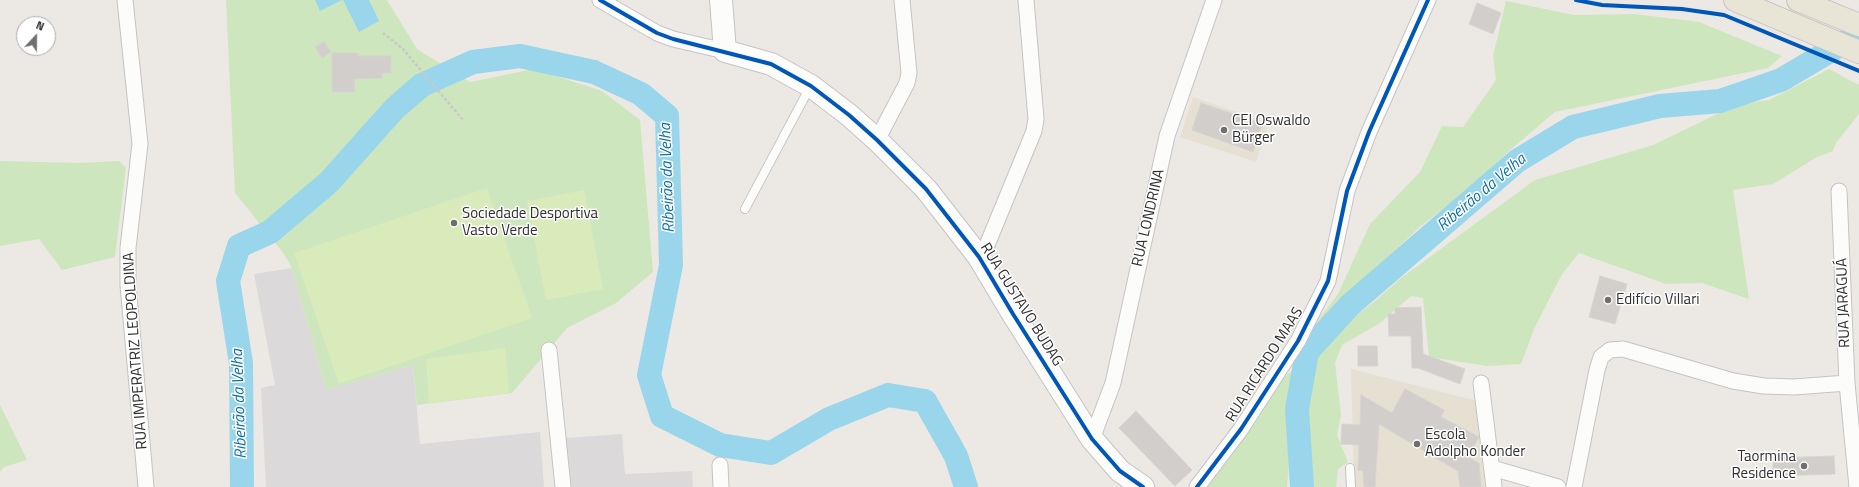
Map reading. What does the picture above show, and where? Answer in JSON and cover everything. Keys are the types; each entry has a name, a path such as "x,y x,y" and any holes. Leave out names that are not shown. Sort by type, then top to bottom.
{"main road":[{"path":"1735,0 1859,52"},
{"path":"1798,0 1859,25"}],"street":[{"name":"RUA IMPERATRIZ LEOPOLDINA","path":"125,0 140,144 128,248 128,285 146,487"},
{"name":"RUA GUSTAVO BUDAG","path":"600,0 657,33 672,39 771,64 811,86 849,115 878,140 926,189 980,257 1013,314 1092,439 1120,471 1143,487"},
{"path":"721,0 724,51"},
{"path":"878,140 907,83 909,74 902,0"},
{"path":"980,257 985,250 1034,131 1036,118 1026,0"},
{"name":"RUA LONDRINA","path":"1092,439 1113,383 1167,136 1214,0"},
{"name":"RUA RICARDO MAAS","path":"1197,487 1241,428 1298,341 1328,281 1350,184 1369,132 1428,0"},
{"name":"RUA JARAGUÁ","path":"1839,192 1847,382 1857,487"},
{"path":"1574,487 1596,370 1601,357 1610,350 1623,349 1733,381 1764,386 1794,387 1847,382"},
{"path":"549,350 563,487"},
{"path":"1481,383 1494,487"},
{"path":"720,465 721,487"},
{"path":"1492,468 1558,487"}],"lane":[{"path":"745,209 811,86"},
{"path":"1350,468 1351,487"}],"path":[{"path":"383,33 418,65 463,120"}],"shaded area":[{"name":"CEI Oswaldo Bürger","path":"1193,97 1269,123 1256,162 1180,137"},
{"path":"292,268 326,390 413,365 420,444 540,432 544,487 266,487 261,388 275,385 254,274"},
{"name":"Escola Adolpho Konder","path":"1351,369 1478,401 1485,487 1354,487"},
{"path":"622,434 625,474 692,471 693,487 570,487 566,438"}],"green space":[{"name":"Sociedade Desportiva Vasto Verde","path":"226,0 387,0 417,49 470,82 534,69 602,91 640,120 653,272 616,303 567,328 512,393 417,405 413,365 326,390 292,268 284,254 235,193"},
{"path":"1506,1 1574,15 1634,14 1699,22 1782,56 1768,68 1555,112 1509,151 1470,189 1422,225 1313,327 1338,294 1370,224 1420,172 1442,126 1463,127 1496,80 1493,56"},
{"path":"1829,69 1859,85 1859,114 1836,143 1833,151 1817,157 1773,184 1733,190 1749,299 1702,283 1666,284 1579,253 1562,274 1534,329 1521,364 1487,366 1429,357 1423,298 1411,296 1380,323 1342,345 1335,363 1341,415 1337,435 1348,462 1338,469 1336,487 1308,487 1305,421 1310,358 1335,332 1374,302 1401,278 1535,180 1653,145 1717,114 1744,103 1769,100"},
{"path":"0,161 80,163 119,161 126,168 115,257 62,270 39,239 0,246"},
{"path":"487,188 532,318 339,384 294,253"},
{"path":"584,190 603,289 546,300 527,201"},
{"path":"505,348 509,393 429,403 426,359"},
{"path":"1297,367 1287,428 1289,462 1287,487 1204,487 1224,458 1244,438 1280,380"},
{"path":"0,405 27,460 4,467 0,472"}],"water":[{"path":"315,0 342,0 320,11"},
{"path":"343,0 369,0 379,21 359,32"}],"building":[{"path":"1477,3 1501,13 1493,34 1469,24"},
{"path":"324,42 331,52 322,58 315,47"},
{"path":"332,53 358,53 358,56 391,56 391,73 382,73 382,78 354,79 355,92 332,92"},
{"path":"1201,103 1262,124 1253,152 1192,130"},
{"name":"Edifício Villari","path":"1600,276 1627,284 1615,324 1589,317"},
{"path":"1421,307 1423,354 1465,369 1460,384 1418,368 1412,368 1411,336 1389,336 1388,314 1395,314 1395,308"},
{"path":"1358,346 1377,346 1378,366 1358,366"},
{"path":"1405,389 1444,410 1441,417 1479,437 1468,457 1479,463 1481,487 1460,487 1458,471 1379,424 1375,487 1364,487 1363,471 1358,470 1359,445 1341,444 1342,424 1360,425 1361,395 1392,413"},
{"path":"1136,411 1192,470 1175,486 1119,428"},
{"name":"Taormina Residence","path":"1834,456 1835,474 1773,476 1773,458"}],"waterway":[{"name":"Ribeirão da Velha","path":"1302,487 1297,409 1307,352 1350,305 1517,161 1573,127 1660,106 1720,101 1781,80 1857,35 1859,30"},
{"name":"Ribeirão da Velha","path":"242,487 241,363 228,281 239,246 270,232 329,182 395,108 422,85 473,62 520,56 594,72 641,94 667,116 671,265 649,375 662,416 720,445 771,453 829,419 888,395 925,401 956,456 966,487"}],"cycle path":[{"path":"600,0 657,33 673,39 771,64 811,86 849,115 877,140 926,189 979,257 1092,439 1120,471 1143,487"},
{"path":"1197,487 1241,429 1298,341 1328,281 1347,191 1369,132 1428,0"},
{"path":"1576,0 1602,5 1682,9 1724,15 1859,71"}],"place":[{"name":"CEI Oswaldo Bürger","path":"1224,130"},
{"name":"Sociedade Desportiva Vasto Verde","path":"454,223"},
{"name":"Edifício Villari","path":"1608,300"},
{"name":"Escola Adolpho Konder","path":"1417,444"},
{"name":"Taormina Residence","path":"1804,466"}]}
